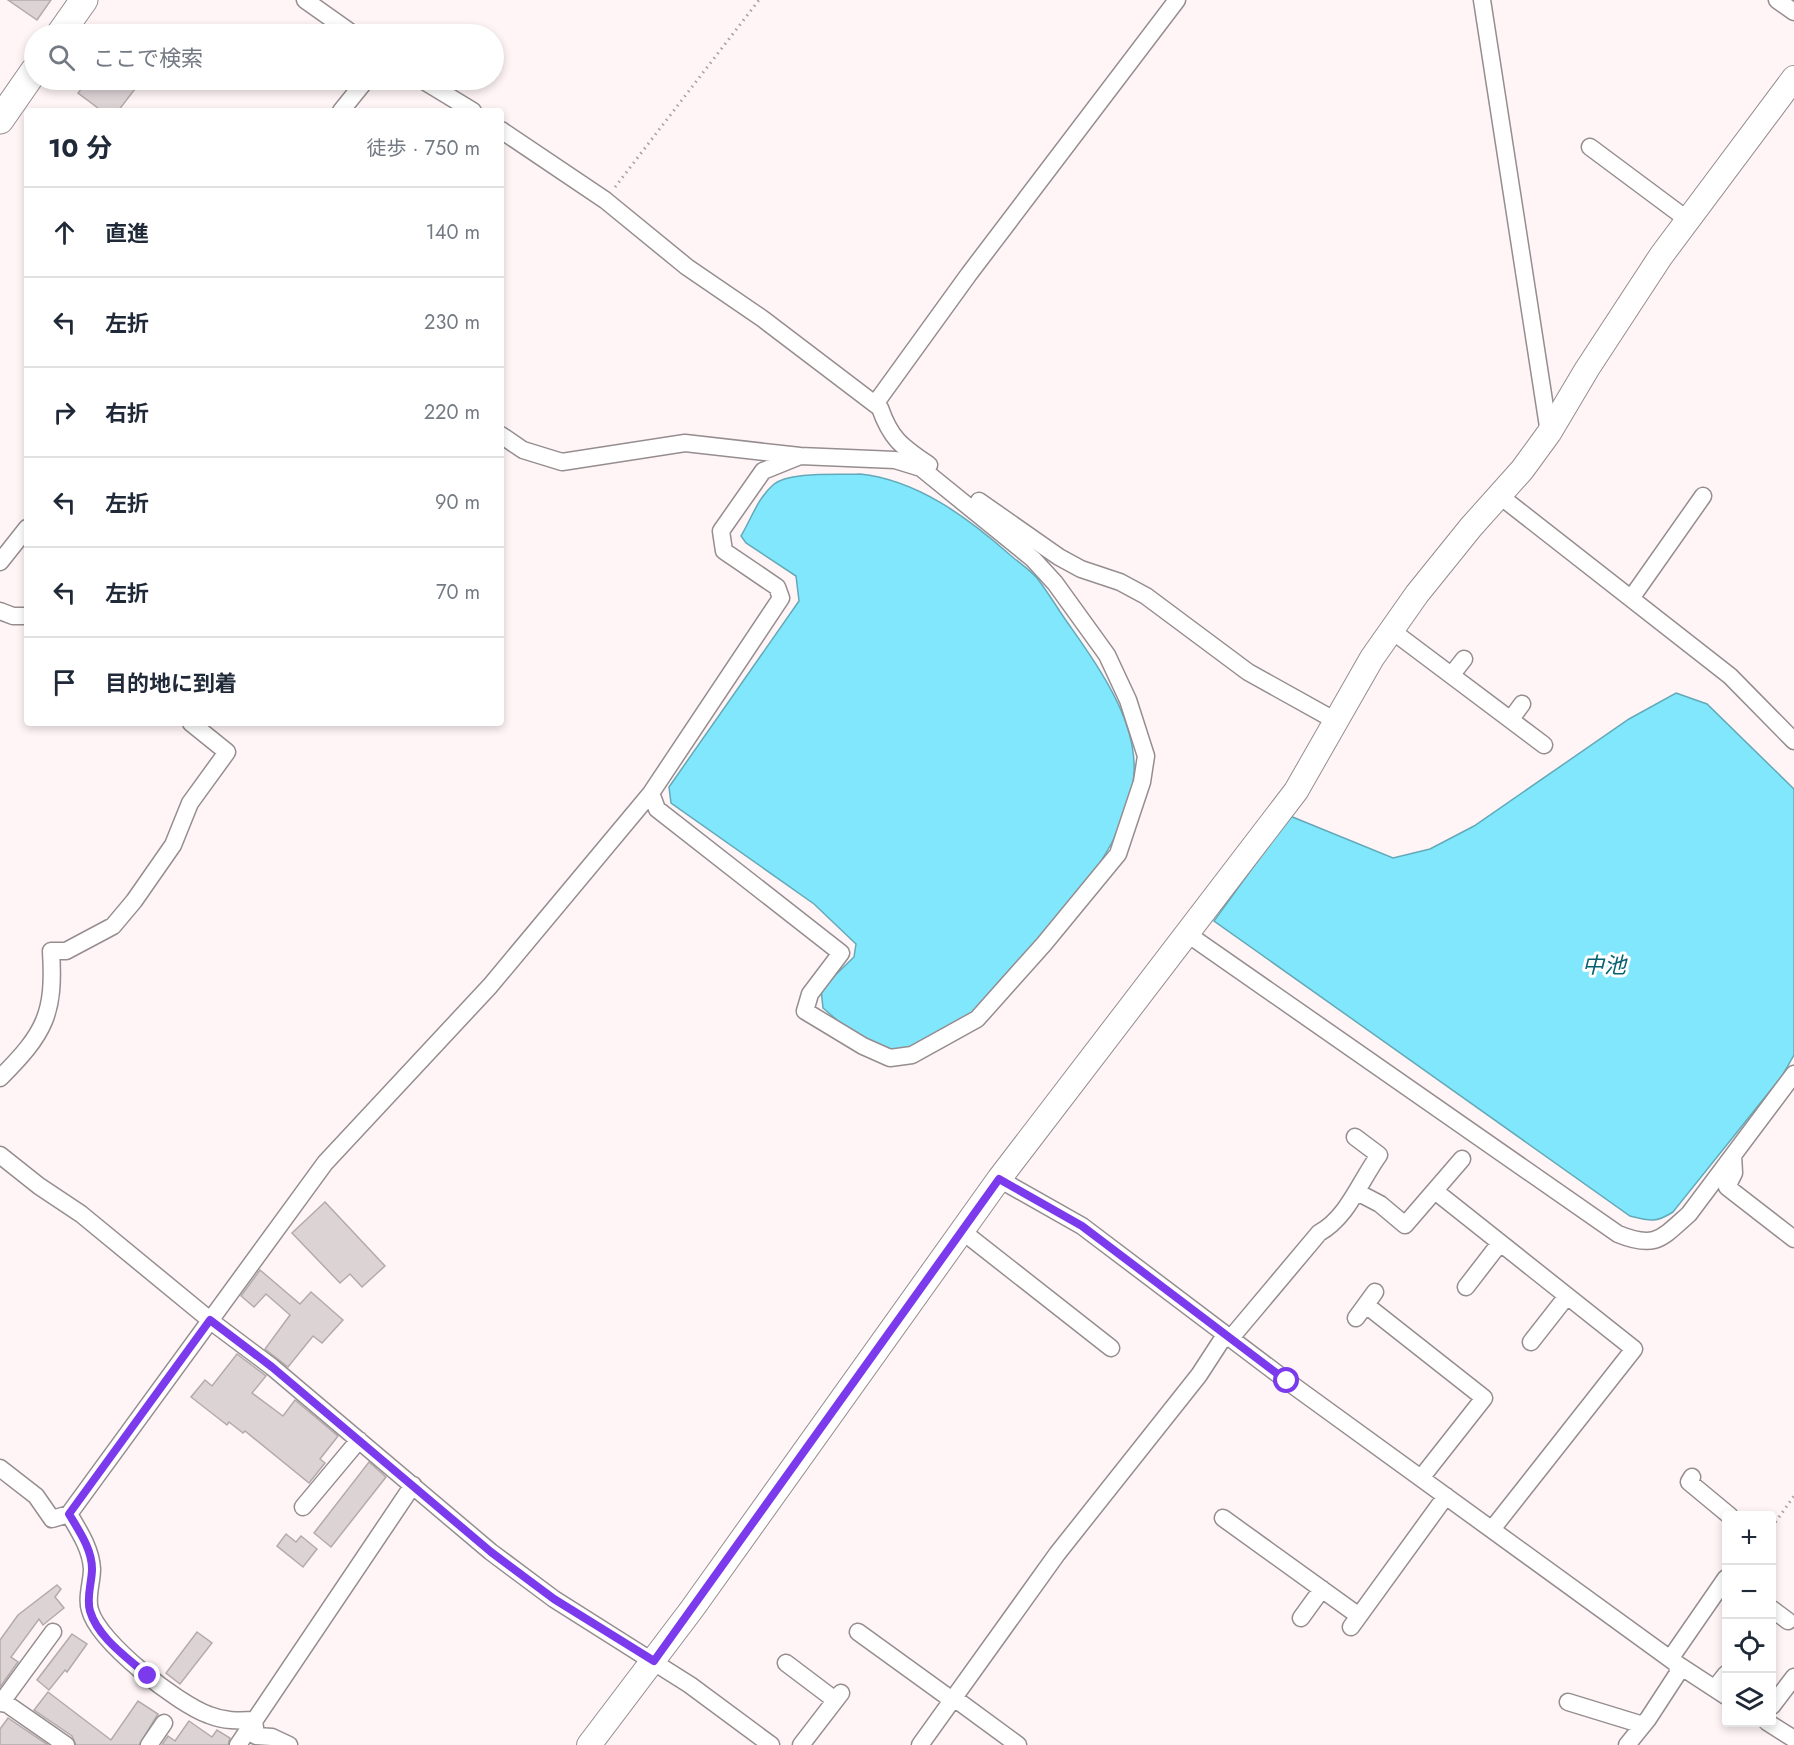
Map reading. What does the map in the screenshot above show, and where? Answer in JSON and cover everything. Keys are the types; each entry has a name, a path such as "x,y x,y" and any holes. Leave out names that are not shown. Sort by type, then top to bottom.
{"main road":[{"path":"67,24 84,0"},
{"path":"0,120 24,85"}],"street":[{"path":"305,0 339,24"},
{"path":"874,404 1177,0"},
{"path":"1482,0 1550,433"},
{"path":"1777,0 1794,12"},
{"path":"589,1745 654,1661 999,1179 1296,791 1391,630 1457,544 1500,496 1550,433 1587,369 1688,220 1794,78"},
{"path":"343,108 358,90"},
{"path":"438,90 468,108"},
{"path":"504,132 605,200 687,267 763,319 880,408 888,431 904,447 1050,551 1081,569 1120,582 1146,596 1248,672 1336,722"},
{"path":"1590,147 1688,220"},
{"path":"504,437 523,450 562,462 685,443 800,456 895,460 921,468 1033,558 1055,583 1107,656 1128,700 1146,756 1142,782 1118,854 1044,944 977,1019 912,1055 890,1058 863,1046 805,1011 810,994 841,953 657,809 651,793"},
{"path":"0,1468 36,1497 52,1519 69,1514 325,1163 490,986 651,793 781,598 777,587 724,551 721,531 763,471 800,456"},
{"path":"1500,496 1632,597 1730,676 1794,741"},
{"path":"1632,597 1687,531 1702,496"},
{"path":"0,562 24,532"},
{"path":"0,611 13,616 24,616"},
{"path":"1391,630 1453,674 1544,745"},
{"path":"1453,674 1464,659"},
{"path":"1511,718 1522,704"},
{"path":"0,1078 39,1034 50,1006 53,985 51,951 66,951 112,926 134,901 173,845 190,803 227,752 195,726"},
{"path":"1186,933 1618,1234 1640,1243 1653,1241 1669,1233 1689,1214 1794,1074"},
{"path":"920,1745 1057,1554 1228,1337 1319,1233 1331,1226 1357,1192 1363,1178 1379,1155 1355,1137"},
{"path":"0,1155 39,1186 81,1214 359,1440 491,1552 554,1599 654,1661 771,1745"},
{"path":"1689,1214 1701,1211 1727,1187 1734,1173 1733,1155"},
{"path":"1357,1192 1380,1204 1405,1225 1462,1160"},
{"path":"999,1179 1082,1226 1228,1337 1421,1478 1674,1661 1721,1692"},
{"path":"1727,1187 1794,1239"},
{"path":"1435,1191 1634,1349 1492,1528"},
{"path":"962,1231 1111,1348"},
{"path":"1466,1287 1500,1243"},
{"path":"1531,1342 1567,1296"},
{"path":"1366,1305 1484,1398 1421,1478"},
{"path":"303,1507 359,1440"},
{"path":"1692,1478 1689,1482 1725,1511"},
{"path":"248,1736 412,1485"},
{"path":"1223,1518 1322,1589 1355,1622 1446,1496"},
{"path":"69,1514 88,1548 90,1557 92,1567 89,1610 99,1628 115,1647 148,1676 208,1715 235,1721 248,1736 272,1737 289,1745"},
{"path":"1674,1661 1722,1584"},
{"path":"1301,1618 1322,1589"},
{"path":"53,1632 0,1703 7,1704 66,1745"},
{"path":"858,1632 1018,1745"},
{"path":"1627,1745 1678,1672 1674,1661"},
{"path":"786,1663 838,1696 801,1745"},
{"path":"1776,1701 1794,1677"},
{"path":"1568,1702 1643,1725"},
{"path":"149,1745 164,1723"},
{"path":"1775,1727 1794,1739"}],"path":[{"path":"605,200 759,0"},
{"path":"1776,1522 1794,1497"}],"water":[{"path":"860,474 901,484 940,502 976,527 1034,575 1090,656 1114,696 1131,739 1134,761 1133,783 1126,811 1115,837 1100,863 1063,912 957,1027 925,1044 890,1052 874,1047 823,1008 821,989 854,957 856,944 814,904 671,803 669,787 799,601 796,576 746,543 741,536 759,502 773,485 790,478"},
{"name":"中池","path":"1676,693 1707,704 1794,789 1794,1055 1782,1076 1673,1212 1662,1218 1648,1220 1630,1216 1214,921 1290,816 1393,858 1430,849 1474,826 1629,719"}],"building":[{"path":"8,0 51,0 37,20"},
{"path":"80,90 134,90 120,108 98,108 78,93"},
{"path":"325,1202 385,1266 362,1287 350,1274 340,1283 292,1233"},
{"path":"260,1270 300,1304 311,1292 343,1320 322,1343 313,1336 288,1367 265,1349 290,1315 266,1294 254,1307 241,1296"},
{"path":"237,1354 266,1376 252,1393 283,1416 295,1400 338,1436 320,1459 325,1463 309,1483 245,1431 243,1433 229,1422 227,1425 191,1397 205,1380 212,1386"},
{"path":"369,1462 386,1477 331,1547 314,1533"},
{"path":"286,1534 296,1542 301,1536 317,1549 303,1567 277,1546"},
{"path":"57,1585 61,1589 55,1597 64,1608 43,1625 39,1619 11,1657 18,1662 0,1687 0,1640 18,1615"},
{"path":"197,1632 212,1643 180,1684 166,1673"},
{"path":"72,1634 87,1644 67,1672 65,1670 49,1690 37,1680"},
{"path":"48,1692 111,1740 138,1701 158,1714 139,1745 76,1745 72,1736 34,1710"},
{"path":"8,1718 48,1745 0,1745 0,1729"},
{"path":"189,1721 212,1737 217,1730 230,1738 228,1745 162,1745 168,1736 175,1741"}],"route":[{"path":"148,1676 115,1647 99,1628 89,1610 92,1567 88,1548 69,1514 148,1402 210,1320 272,1367 491,1552 554,1599 654,1661 693,1610 999,1179 1082,1226 1287,1381"}]}
